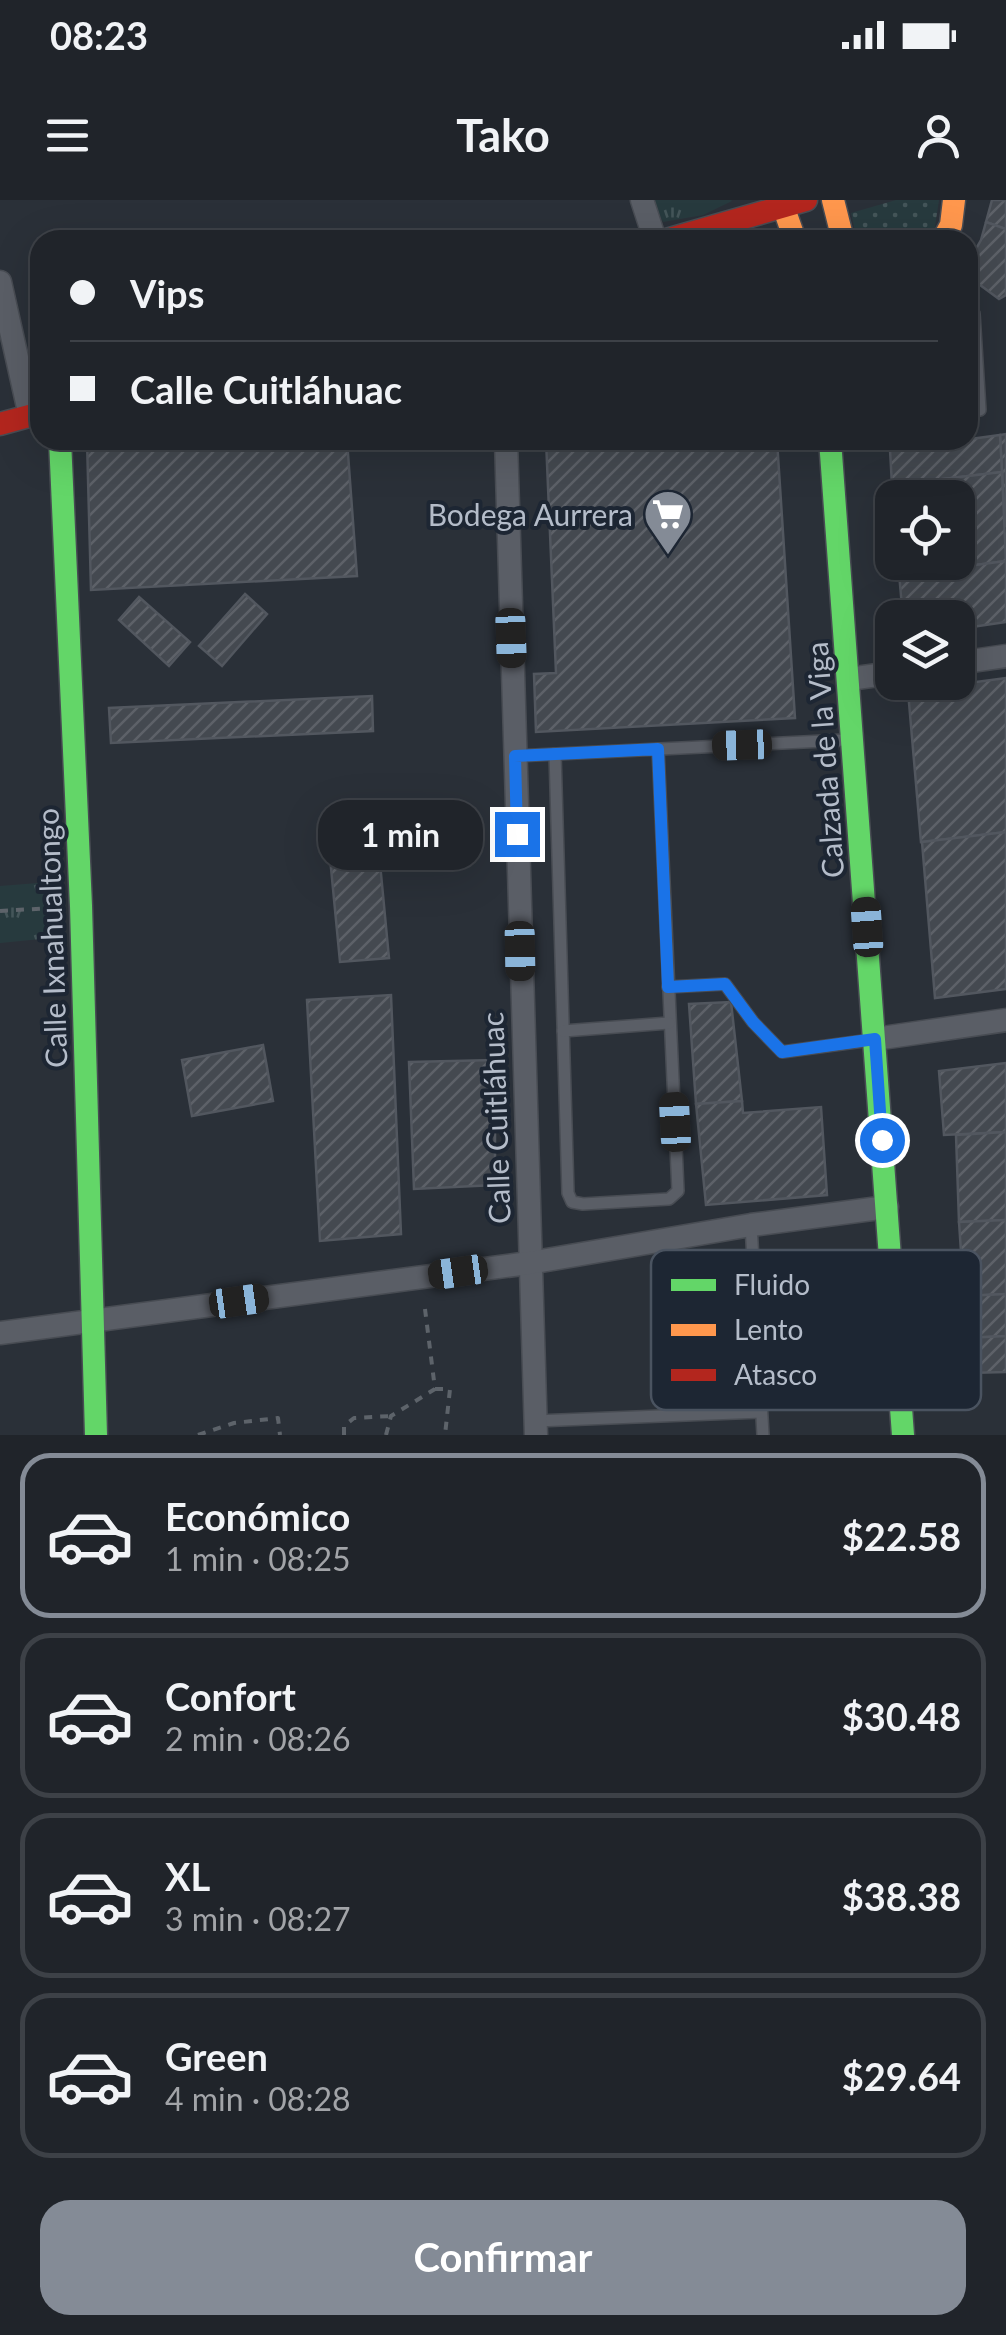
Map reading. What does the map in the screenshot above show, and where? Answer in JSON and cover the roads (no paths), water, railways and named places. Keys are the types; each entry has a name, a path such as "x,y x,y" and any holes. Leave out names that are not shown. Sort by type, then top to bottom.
{"main road":[{"path":"833,200 841,230"},
{"path":"948,230 954,200"},
{"path":"699,230 790,202 794,230"},
{"path":"0,424 30,415"},
{"name":"Calle Ixnahualtongo","path":"60,450 81,906 96,1435"},
{"name":"Calzada de la Viga","path":"831,450 890,1250"},
{"name":"Calzada de la Viga","path":"901,1410 903,1435"}],"street":[{"path":"642,200 652,230"},
{"path":"0,282 30,395"},
{"name":"Calle Cuitláhuac","path":"506,450 536,1428"},
{"path":"975,661 1006,656"},
{"path":"848,679 875,675"},
{"path":"875,1039 1006,1020"},
{"path":"0,1333 529,1263 751,1225 887,1207"}],"lane":[{"path":"978,378 978,410"},
{"path":"515,756 853,740"},
{"path":"555,754 569,1198 577,1204 669,1198 678,1191 658,749"},
{"path":"668,987 725,984 782,1052 875,1039"},
{"path":"563,1030 669,1023"},
{"path":"751,1225 752,1250"},
{"path":"536,1428 761,1412 762,1435"}],"place":[{"name":"Bodega Aurrera","path":"668,556"}]}
